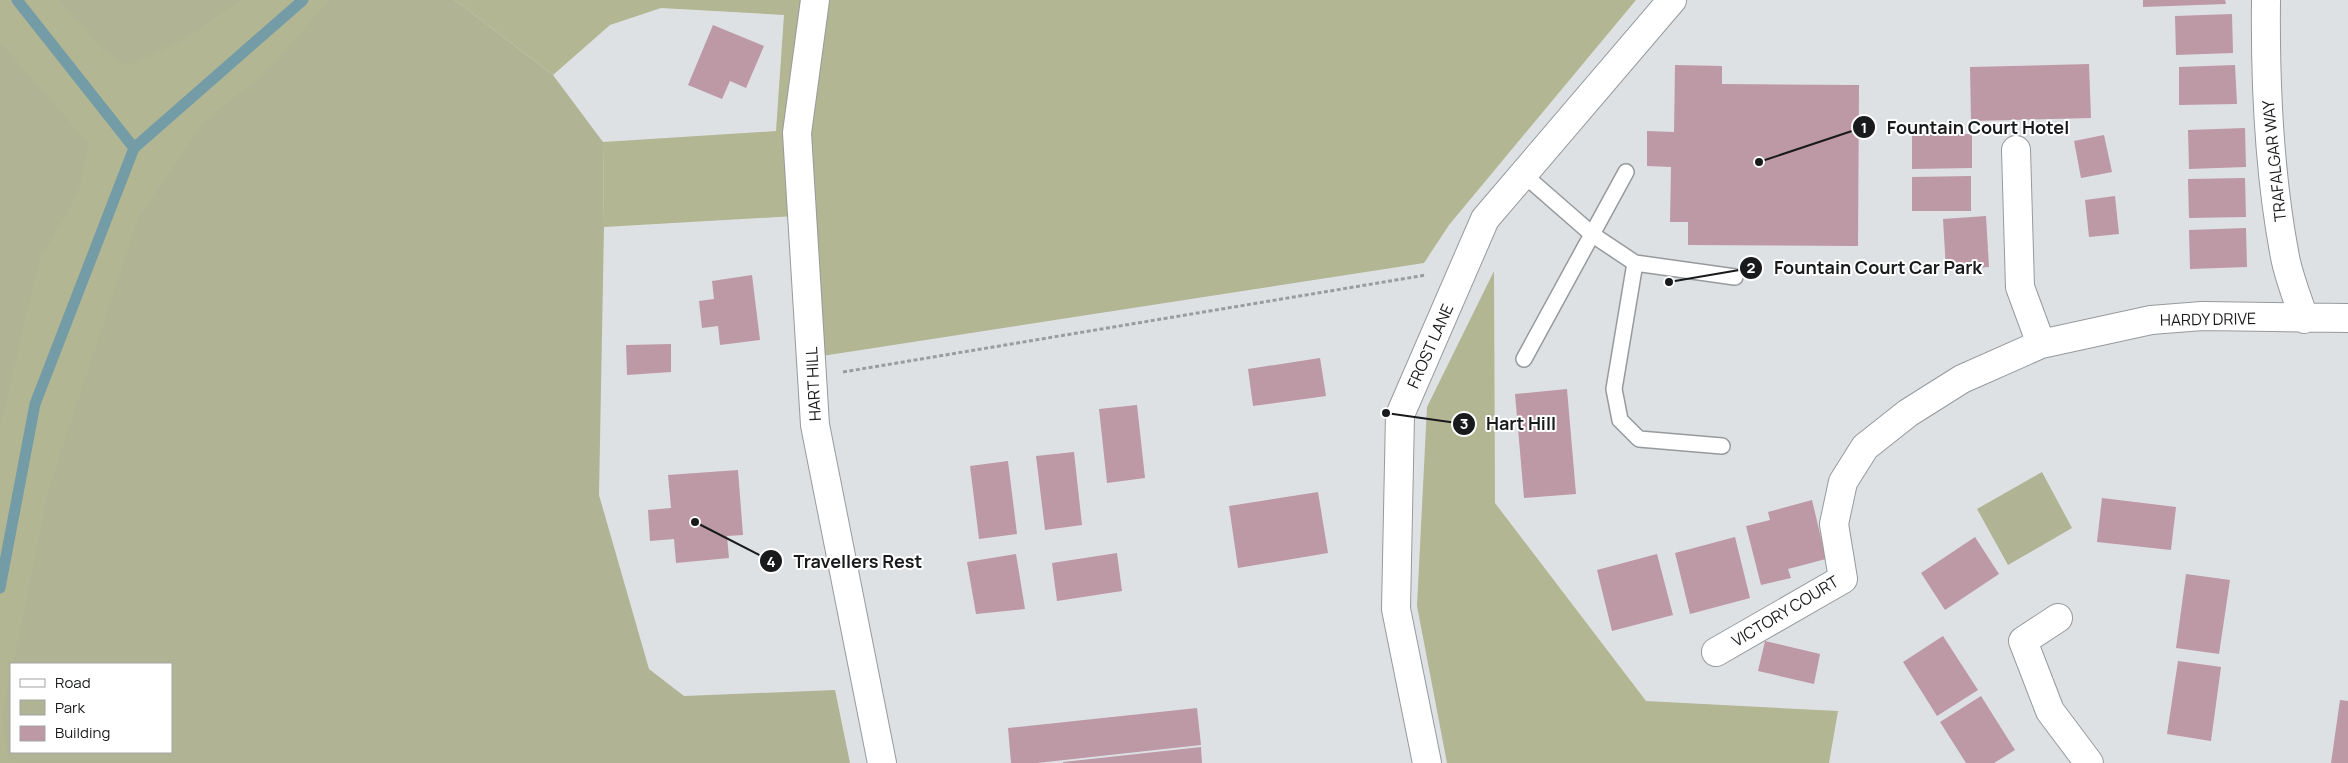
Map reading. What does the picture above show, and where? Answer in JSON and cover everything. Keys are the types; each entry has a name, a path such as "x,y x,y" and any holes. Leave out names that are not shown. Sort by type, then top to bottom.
{"street":[{"name":"HART HILL","path":"815,0 797,133 815,426 882,763"},
{"name":"FROST LANE","path":"1427,763 1396,609 1400,415 1485,220 1672,0"},
{"name":"TRAFALGAR WAY","path":"2266,0 2265,56 2272,170 2285,259 2304,319"},
{"path":"2016,150 2020,287 2041,344"},
{"name":"HARDY DRIVE","path":"2041,344 2152,320 2202,316 2304,319 2348,318"},
{"name":"VICTORY COURT","path":"1716,652 1843,579 1834,524 1843,482 1864,447 1908,413 1962,379 2041,344"},
{"path":"2058,618 2023,641 2050,711 2089,763"}],"lane":[{"path":"1524,359 1626,172"},
{"path":"1523,174 1593,235 1635,262 1735,277"},
{"path":"1635,262 1614,389 1620,420 1640,439 1722,446"}],"path":[{"path":"813,377 1464,268"}],"green space":[{"path":"0,0 455,0 553,75 603,142 604,227 599,495 649,669 684,696 835,690 850,763 0,763"},
{"path":"0,0 59,0 101,49 128,66 184,40 241,0 330,0 259,78 203,122 139,217 48,492 13,663 10,663 2,718 8,759 20,763 0,763 0,428 39,262 78,193 89,144 0,42"},
{"path":"455,0 1636,0 1449,225 1424,263 809,358 795,216 604,227 603,142 776,131 784,15 661,8 610,25 553,75"},
{"path":"1494,271 1495,503 1646,701 1838,711 1829,763 1447,763 1417,606 1427,407"},
{"path":"2042,472 2072,528 2008,565 1977,509"}],"building":[{"path":"2143,0 2225,0 2226,4 2143,7"},
{"path":"2232,14 2233,53 2176,55 2175,16"},
{"path":"713,25 764,46 746,88 730,81 722,99 688,85"},
{"path":"2089,64 2091,118 1971,121 1970,67"},
{"path":"1675,65 1722,66 1722,84 1859,85 1858,246 1688,245 1688,222 1670,222 1671,167 1647,166 1647,131 1674,132"},
{"path":"2235,65 2237,104 2179,105 2179,67"},
{"path":"2245,128 2246,167 2189,169 2188,130"},
{"path":"1912,134 1972,134 1972,168 1912,169"},
{"path":"2104,135 2112,172 2081,178 2074,141"},
{"path":"1971,176 1971,211 1912,211 1912,177"},
{"path":"2245,178 2246,217 2189,218 2188,179"},
{"path":"2115,196 2119,234 2089,237 2085,200"},
{"path":"1986,216 1989,267 1946,270 1943,219"},
{"path":"2246,228 2247,267 2190,269 2189,230"},
{"path":"752,275 760,340 720,345 718,326 702,328 699,301 714,299 712,281"},
{"path":"671,344 671,372 627,375 626,345"},
{"path":"1320,358 1326,396 1253,406 1248,369"},
{"path":"1567,389 1576,494 1524,498 1515,394"},
{"path":"1137,405 1145,478 1107,483 1099,409"},
{"path":"1074,452 1082,525 1045,530 1036,456"},
{"path":"1008,461 1017,534 979,539 970,466"},
{"path":"738,470 743,535 727,536 729,558 676,563 674,539 650,541 648,510 671,508 668,475"},
{"path":"1318,492 1328,553 1238,568 1229,506"},
{"path":"2102,498 2176,507 2171,550 2097,542"},
{"path":"1812,500 1826,559 1788,569 1791,578 1761,585 1746,526 1770,520 1768,512"},
{"path":"1735,537 1750,598 1690,614 1675,553"},
{"path":"1975,537 1999,574 1945,610 1921,573"},
{"path":"1117,553 1122,591 1057,601 1052,563"},
{"path":"1016,554 1025,609 976,614 967,562"},
{"path":"1657,554 1673,615 1612,631 1597,570"},
{"path":"2186,574 2230,580 2219,654 2176,648"},
{"path":"1943,636 1978,690 1937,716 1903,662"},
{"path":"1765,641 1820,654 1814,684 1758,671"},
{"path":"2178,661 2221,667 2211,741 2167,734"},
{"path":"1981,696 2015,750 1994,763 1966,763 1940,722"},
{"path":"2340,700 2348,701 2348,763 2331,763"},
{"path":"1197,708 1201,745 1037,763 1011,763 1008,728"},
{"path":"1201,747 1202,763 1063,763 1063,762"}],"waterway":[{"path":"17,0 134,148"},
{"path":"0,588 35,404 134,148 303,0"}],"place":[{"name":"Fountain Court Hotel","path":"1759,162"},
{"name":"Fountain Court Car Park","path":"1669,282"},
{"name":"Hart Hill","path":"1386,413"},
{"name":"Travellers Rest","path":"695,522"}]}
